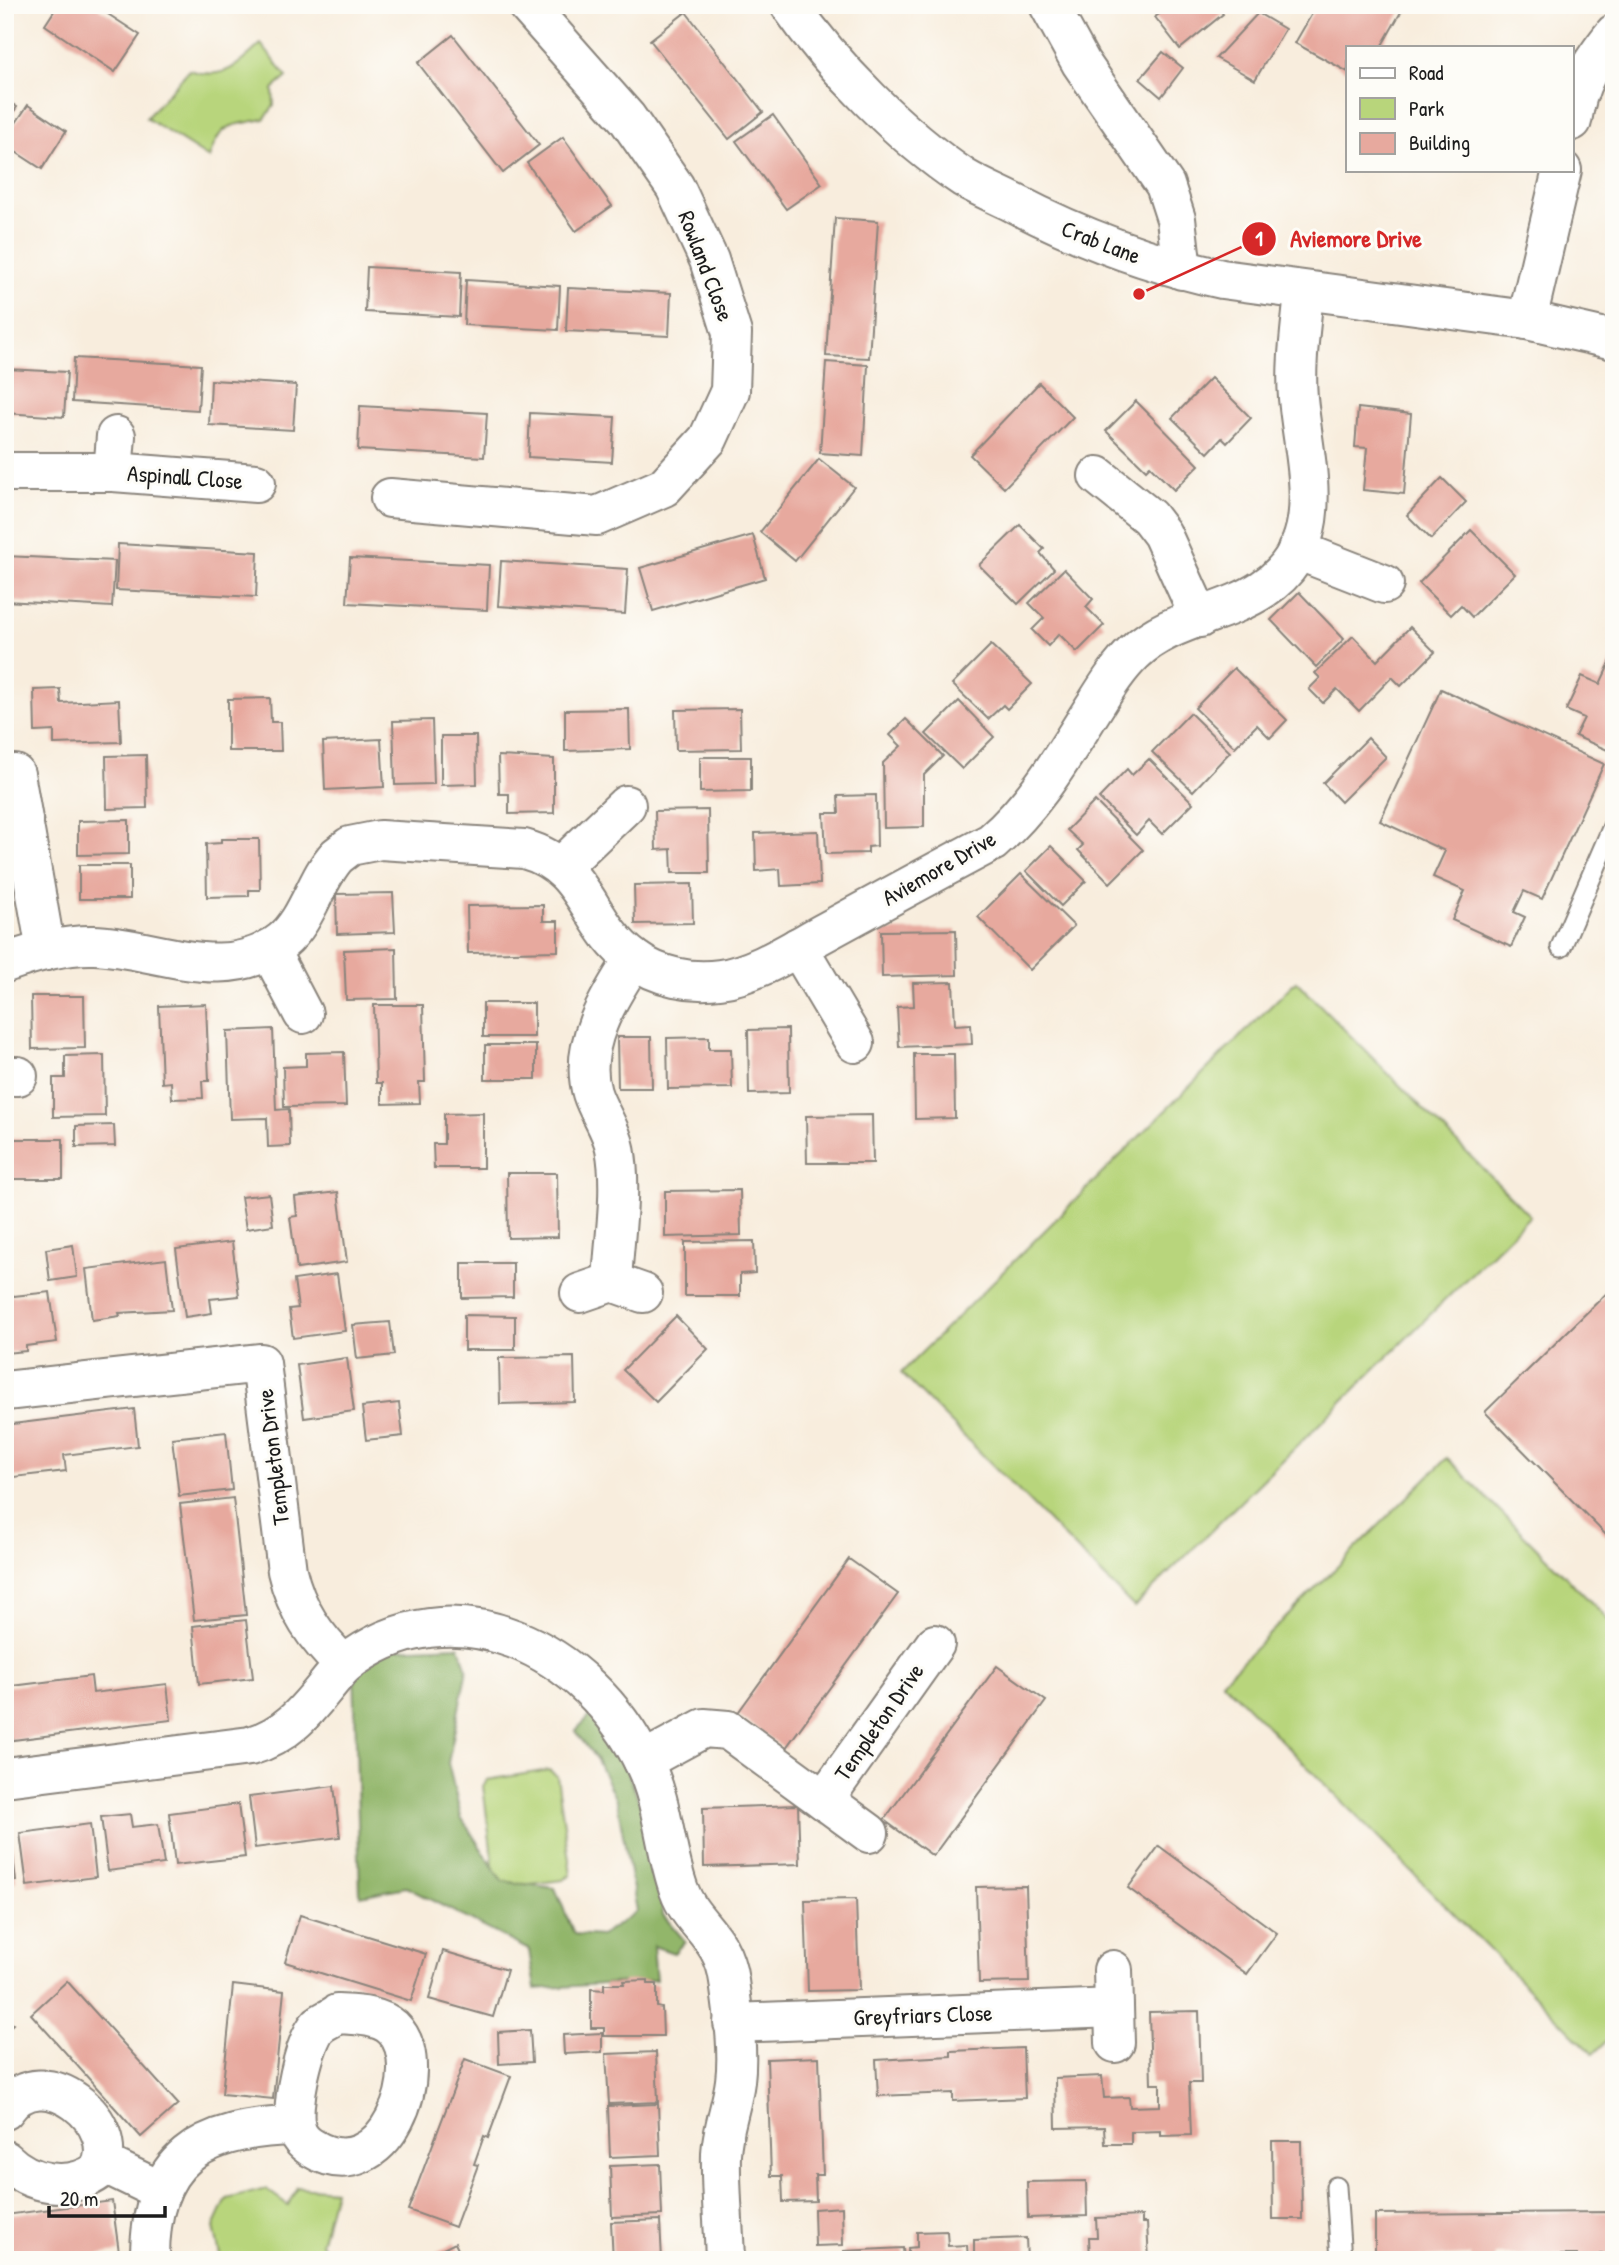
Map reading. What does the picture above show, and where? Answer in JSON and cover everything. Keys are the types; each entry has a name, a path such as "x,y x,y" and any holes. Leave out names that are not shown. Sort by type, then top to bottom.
{"street":[{"name":"Rowland Close","path":"390,498 597,516 664,487 708,439 730,391 732,333 709,260 675,187 627,118 527,5"},
{"name":"Crab Lane","path":"790,5 808,32 881,110 965,178 1054,224 1118,250 1182,271 1304,292 1527,320 1614,340"},
{"path":"1049,5 1081,63 1165,185 1176,219 1182,271"},
{"path":"1574,110 1577,93 1589,66 1614,34"},
{"path":"1527,320 1562,172"},
{"name":"Aviemore Drive","path":"5,963 46,951 93,945 200,963 247,957 284,940 296,924 328,866 350,846 364,842 524,849 545,855 562,866 577,882 598,920 634,959 656,971 702,981 745,972 798,947 992,842 1017,821 1040,792 1117,671 1135,651 1155,636 1264,589 1289,565 1305,533 1311,486 1298,397 1304,292"},
{"name":"Aspinall Close","path":"5,472 115,454 256,483"},
{"path":"1098,475 1149,517 1162,534 1200,618"},
{"path":"1297,550 1384,584"},
{"path":"15,774 46,951"},
{"path":"562,866 626,805"},
{"path":"798,947 854,1043"},
{"path":"269,949 303,1014"},
{"path":"612,1289 617,1172 615,1147 592,1094 589,1071 601,1017 634,959"},
{"name":"Templeton Drive","path":"5,1391 261,1363 286,1571 292,1597 321,1643 344,1665"},
{"path":"5,1777 250,1745 270,1740 300,1718 344,1665 379,1641 421,1628 475,1628 501,1633 551,1655 570,1670 607,1708 643,1760 656,1792 680,1892 719,1946 726,1962 736,2078 721,2155 725,2260"},
{"name":"Templeton Drive","path":"824,1800 935,1644"},
{"name":"Templeton Drive","path":"643,1760 704,1728 728,1730 869,1833"},
{"name":"Greyfriars Close","path":"733,2023 1115,2026 1113,1970"},
{"path":"5,2110 21,2092 44,2088 70,2098 99,2129 104,2141 103,2163 88,2178 59,2184 28,2175 5,2160"},
{"path":"150,2260 150,2226 160,2191 181,2158 215,2137 256,2127 295,2126"},
{"path":"103,2163 160,2191"}],"lane":[{"path":"1561,947 1614,824"},
{"path":"1336,2187 1341,2260"}],"green space":[{"path":"261,44 287,77 273,89 274,106 264,119 234,125 222,132 209,158 146,118 189,70 211,74 229,69"},
{"path":"1296,981 1530,1216 1134,1607 901,1373"},
{"path":"1447,1458 1614,1625 1614,2034 1593,2054 1222,1681"},
{"path":"459,1646 467,1669 448,1763 461,1817 502,1881 555,1888 574,1934 601,1936 637,1911 617,1802 597,1760 575,1731 592,1714 617,1745 657,1847 663,1915 685,1941 674,1953 653,1946 656,1980 535,1989 529,1950 406,1887 360,1896 354,1667 388,1649"},
{"path":"549,1770 557,1776 571,1874 563,1880 496,1888 483,1786 487,1780"},
{"path":"297,2187 335,2190 321,2244 333,2260 221,2260 214,2227 227,2199 266,2189 288,2205"}],"building":[{"path":"58,5 94,5 140,35 115,72 45,25"},
{"path":"1162,5 1216,5 1223,14 1180,49 1155,17 1165,10"},
{"path":"1317,5 1361,5 1371,11 1375,5 1405,5 1382,46 1346,46 1346,71 1295,43"},
{"path":"686,12 763,112 729,139 650,40"},
{"path":"1258,13 1285,29 1255,80 1216,58"},
{"path":"453,35 539,145 503,173 418,63"},
{"path":"1163,52 1183,68 1161,97 1140,79"},
{"path":"5,99 17,107 5,124"},
{"path":"28,105 66,131 42,169 5,145 5,139"},
{"path":"773,115 822,184 786,209 736,141"},
{"path":"563,137 612,206 576,231 527,163"},
{"path":"835,218 878,221 869,358 826,356"},
{"path":"367,267 461,272 459,317 365,312"},
{"path":"466,280 560,286 558,330 464,325"},
{"path":"568,288 671,293 669,336 566,331"},
{"path":"74,358 201,365 198,410 72,402"},
{"path":"826,362 868,365 863,456 820,453"},
{"path":"5,369 67,372 64,417 5,413"},
{"path":"1211,378 1251,418 1227,443 1222,438 1208,453 1172,418"},
{"path":"211,380 296,385 293,430 209,425"},
{"path":"1039,383 1073,417 1004,488 970,455"},
{"path":"1136,401 1199,465 1174,490 1150,466 1146,470 1106,431"},
{"path":"360,406 487,413 484,457 358,450"},
{"path":"1358,408 1411,414 1404,494 1363,490 1367,448 1355,447"},
{"path":"530,413 615,417 612,462 528,457"},
{"path":"819,459 854,487 795,561 760,532"},
{"path":"1442,478 1466,502 1431,539 1407,515"},
{"path":"1020,525 1044,549 1040,553 1054,569 1018,604 979,565"},
{"path":"1471,530 1515,574 1472,617 1461,605 1451,615 1419,583"},
{"path":"753,535 765,578 653,611 640,568"},
{"path":"118,544 258,552 256,597 116,590"},
{"path":"5,556 115,561 112,607 5,601"},
{"path":"350,558 489,565 487,610 347,603"},
{"path":"501,561 628,569 625,614 498,606"},
{"path":"1064,569 1093,599 1086,607 1104,625 1077,652 1059,634 1048,646 1032,630 1044,618 1029,603"},
{"path":"1299,592 1344,639 1316,667 1271,620"},
{"path":"1410,627 1435,652 1401,686 1392,677 1359,711 1337,689 1323,703 1309,689 1320,678 1315,673 1353,636 1377,661"},
{"path":"991,645 1032,684 1007,709 1003,705 988,719 952,684"},
{"path":"1614,654 1612,752 1575,736 1584,718 1566,710 1582,676 1600,684"},
{"path":"1234,668 1287,720 1270,738 1257,725 1235,747 1195,708"},
{"path":"60,689 61,703 119,700 121,742 54,744 54,731 35,732 34,690"},
{"path":"1441,689 1604,764 1542,899 1524,891 1514,912 1525,917 1511,947 1452,920 1465,891 1433,877 1445,851 1380,821"},
{"path":"270,698 271,722 280,722 281,751 228,751 228,699"},
{"path":"959,701 994,737 962,769 926,734"},
{"path":"5,704 11,704 12,744 5,744"},
{"path":"629,709 630,749 565,751 565,710"},
{"path":"740,709 741,749 676,750 675,710"},
{"path":"1190,713 1230,752 1193,791 1152,752"},
{"path":"906,719 943,756 924,775 924,827 884,828 883,763 901,746 890,735"},
{"path":"432,720 434,784 395,785 393,721"},
{"path":"441,736 476,736 477,784 441,785"},
{"path":"1368,738 1386,757 1341,802 1323,783"},
{"path":"381,739 384,787 325,790 323,742"},
{"path":"146,755 147,808 107,809 106,756"},
{"path":"498,756 554,759 554,813 509,814 509,794 499,794"},
{"path":"700,757 751,757 751,791 700,792"},
{"path":"1149,759 1193,803 1162,834 1149,821 1136,835 1099,798 1127,769 1132,775"},
{"path":"876,795 877,846 868,847 868,853 826,854 824,813 839,813 838,796"},
{"path":"1095,801 1143,850 1110,883 1078,850 1083,845 1067,830"},
{"path":"708,810 709,873 672,873 671,849 656,850 655,811"},
{"path":"129,820 129,854 78,855 78,821"},
{"path":"818,831 820,884 781,886 780,869 756,871 755,833"},
{"path":"221,839 259,839 260,890 249,890 249,896 207,897 206,844 221,843"},
{"path":"1051,846 1086,881 1061,906 1026,871"},
{"path":"79,865 130,865 130,899 79,899"},
{"path":"1021,874 1074,926 1030,970 978,917"},
{"path":"692,884 693,923 635,924 634,885"},
{"path":"393,893 395,932 337,934 336,894"},
{"path":"543,905 543,921 558,921 558,951 468,953 467,906"},
{"path":"956,930 957,975 882,977 881,931"},
{"path":"396,948 397,999 346,1000 344,950"},
{"path":"953,982 955,1025 971,1024 972,1044 899,1047 897,1007 914,1006 913,983"},
{"path":"31,996 84,996 85,1048 32,1049"},
{"path":"483,1003 534,1003 534,1037 483,1037"},
{"path":"206,1004 209,1081 202,1081 203,1098 172,1099 171,1082 162,1083 159,1006"},
{"path":"374,1005 423,1005 425,1082 419,1082 420,1103 382,1104 382,1083 376,1083"},
{"path":"273,1029 276,1110 289,1109 290,1146 268,1147 267,1118 230,1119 227,1031"},
{"path":"788,1029 789,1093 749,1094 748,1030"},
{"path":"617,1037 651,1037 652,1088 618,1088"},
{"path":"709,1037 709,1049 731,1049 732,1088 668,1089 667,1038"},
{"path":"485,1045 536,1045 536,1079 485,1079"},
{"path":"344,1052 346,1106 284,1107 283,1067 306,1066 306,1053"},
{"path":"914,1054 954,1054 955,1118 915,1119"},
{"path":"104,1055 105,1116 53,1117 53,1078 65,1078 65,1056"},
{"path":"483,1113 483,1168 434,1168 433,1144 444,1144 444,1114"},
{"path":"872,1115 873,1163 807,1163 806,1116"},
{"path":"114,1125 115,1146 76,1147 76,1126"},
{"path":"5,1139 63,1139 63,1179 5,1179"},
{"path":"507,1173 557,1173 558,1237 508,1238"},
{"path":"740,1190 741,1235 665,1237 665,1191"},
{"path":"338,1192 347,1262 297,1269 290,1217 297,1216 295,1197"},
{"path":"269,1194 273,1225 246,1229 241,1197"},
{"path":"754,1241 755,1273 740,1274 740,1296 685,1296 685,1242"},
{"path":"232,1242 239,1296 210,1299 212,1313 185,1317 176,1249"},
{"path":"73,1245 77,1277 50,1281 46,1249"},
{"path":"166,1259 172,1310 119,1313 120,1316 92,1320 86,1269"},
{"path":"462,1263 513,1263 513,1297 462,1298"},
{"path":"337,1274 345,1331 293,1338 289,1309 298,1308 294,1280"},
{"path":"1612,1288 1614,1290 1614,1543 1485,1412"},
{"path":"50,1292 57,1342 26,1346 26,1351 5,1353 5,1297"},
{"path":"464,1315 515,1316 515,1350 464,1350"},
{"path":"676,1316 708,1349 656,1402 623,1370"},
{"path":"390,1322 394,1355 357,1359 353,1325"},
{"path":"574,1357 575,1402 500,1404 499,1358"},
{"path":"347,1358 354,1411 304,1418 297,1365"},
{"path":"399,1403 403,1436 366,1440 362,1407"},
{"path":"134,1409 138,1446 64,1455 66,1471 5,1478 5,1425"},
{"path":"226,1432 232,1490 179,1496 172,1438"},
{"path":"233,1498 246,1615 194,1620 180,1504"},
{"path":"849,1559 898,1594 785,1749 737,1714"},
{"path":"246,1620 253,1678 199,1684 193,1626"},
{"path":"997,1666 1046,1701 933,1856 884,1820"},
{"path":"91,1676 93,1693 167,1684 171,1720 5,1741 5,1687"},
{"path":"334,1786 340,1837 255,1848 249,1797"},
{"path":"238,1804 245,1857 175,1865 169,1813"},
{"path":"798,1805 800,1864 704,1867 703,1808"},
{"path":"130,1814 132,1827 158,1824 164,1864 108,1871 101,1817"},
{"path":"90,1824 96,1877 27,1886 20,1833"},
{"path":"10,1830 16,1881 5,1882 5,1831"},
{"path":"1159,1846 1277,1933 1247,1974 1128,1888"},
{"path":"1026,1886 1029,1982 979,1983 976,1887"},
{"path":"856,1899 859,1990 808,1991 805,1900"},
{"path":"300,1915 426,1954 411,2001 285,1962"},
{"path":"443,1951 507,1970 493,2017 429,1999"},
{"path":"648,1980 648,1984 657,1984 657,2007 662,2008 663,2036 604,2036 604,2028 591,2028 591,1989 604,1990 604,1984"},
{"path":"67,1981 178,2104 141,2137 31,2014"},
{"path":"233,1985 284,1991 273,2099 222,2094"},
{"path":"1199,2011 1201,2083 1189,2083 1191,2135 1161,2136 1161,2131 1131,2132 1131,2144 1105,2144 1104,2127 1056,2128 1055,2078 1102,2076 1104,2098 1129,2097 1130,2107 1160,2106 1160,2084 1151,2084 1149,2012"},
{"path":"5,2017 13,2024 5,2031"},
{"path":"530,2030 532,2062 499,2064 498,2032"},
{"path":"602,2033 602,2052 564,2054 563,2035"},
{"path":"1023,2048 1025,2098 953,2101 953,2093 878,2096 876,2060 951,2056 951,2051"},
{"path":"656,2052 658,2102 609,2104 606,2054"},
{"path":"819,2057 823,2175 815,2175 816,2201 783,2202 782,2176 771,2176 767,2059"},
{"path":"465,2059 511,2076 488,2138 484,2136 474,2164 478,2165 455,2227 408,2210"},
{"path":"658,2104 660,2155 610,2157 608,2106"},
{"path":"1272,2141 1301,2141 1302,2219 1273,2219"},
{"path":"660,2164 662,2215 612,2217 610,2166"},
{"path":"1086,2181 1087,2216 1028,2218 1027,2182"},
{"path":"112,2201 119,2252 60,2260 10,2260 5,2215"},
{"path":"842,2207 843,2245 815,2246 814,2209"},
{"path":"1614,2212 1614,2254 1600,2254 1600,2260 1577,2260 1577,2255 1495,2255 1495,2260 1471,2260 1471,2255 1375,2260 1375,2214"},
{"path":"1142,2216 1142,2223 1147,2223 1149,2260 1090,2260 1089,2237 1097,2237 1096,2218"},
{"path":"660,2220 662,2260 613,2260 611,2222"},
{"path":"947,2231 948,2246 967,2245 968,2260 908,2260 908,2248 917,2247 917,2232"},
{"path":"1026,2238 1027,2260 974,2260 974,2240"},
{"path":"455,2243 463,2260 421,2260"},
{"path":"903,2248 904,2260 844,2260 844,2251"},
{"path":"1306,2252 1306,2260 1265,2260 1265,2254"}],"place":[{"name":"Aviemore Drive","path":"1139,294"}]}
